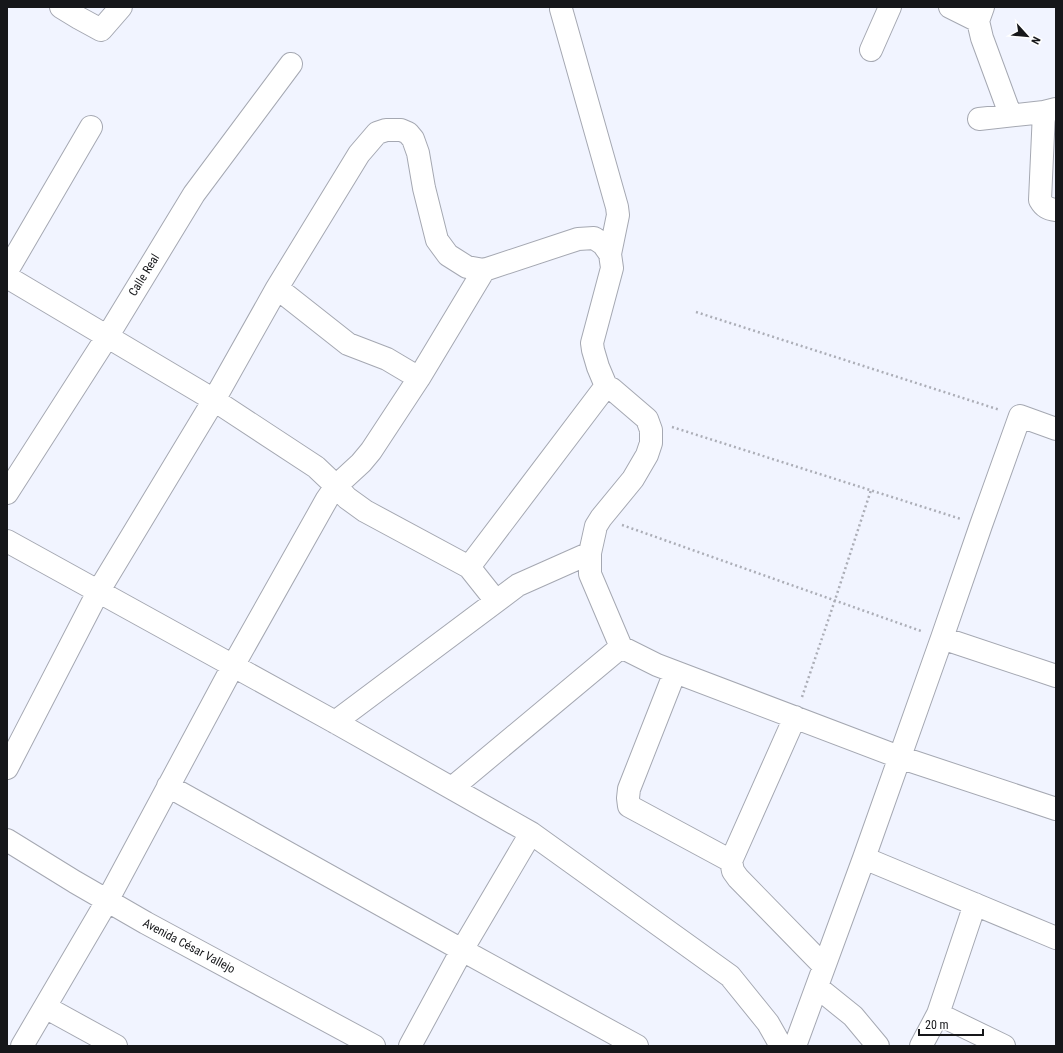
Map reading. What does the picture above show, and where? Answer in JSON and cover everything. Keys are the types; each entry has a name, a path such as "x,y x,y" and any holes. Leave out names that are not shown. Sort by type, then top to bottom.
{"street":[{"path":"61,7 101,30 121,7"},
{"path":"871,50 890,7"},
{"path":"950,7 980,14 982,38 1010,114"},
{"path":"561,9 618,215 610,254 612,268 592,343 593,350 606,386 612,389 647,419 651,430 651,443 648,455 633,479 596,526 590,553 590,574 621,647 657,665 900,757 1056,809"},
{"name":"Calle Real","path":"7,493 107,337 194,194 291,64"},
{"path":"978,119 1050,110 1040,200 1044,206 1056,210"},
{"path":"7,271 91,127"},
{"path":"7,768 98,592 214,400 277,288 359,154 377,133 386,130 401,130 408,133 418,153 424,188 437,240 448,255 467,267 484,270 578,239 594,238 603,244 610,254"},
{"path":"22,1046 107,901 233,666 326,499 336,486 361,463 371,451 419,378 484,270"},
{"path":"7,277 214,400 316,467 347,498 365,511 469,567 496,601"},
{"path":"277,288 348,344 387,359 419,378"},
{"path":"469,567 606,386"},
{"path":"795,1046 864,858 1020,416 1056,429"},
{"path":"7,541 335,722 531,833 730,976 768,1023 781,1046"},
{"path":"335,722 518,585 590,553"},
{"path":"942,638 1056,676"},
{"path":"452,788 621,647"},
{"path":"675,672 629,789 628,798 630,806 731,861"},
{"path":"795,717 731,861 733,871 738,878 824,966"},
{"path":"168,786 637,1046"},
{"path":"410,1046 462,950 531,833"},
{"name":"Avenida César Vallejo","path":"7,840 152,927 374,1046"},
{"path":"864,858 1056,938"},
{"path":"922,1046 938,1014 975,904"},
{"path":"817,987 853,1016 878,1046"},
{"path":"45,1007 116,1046"},
{"path":"938,1014 1004,1046"}],"path":[{"path":"696,312 1020,416"},
{"path":"647,419 981,525"},
{"path":"795,717 835,600 870,490"},
{"path":"601,518 942,638"}]}
